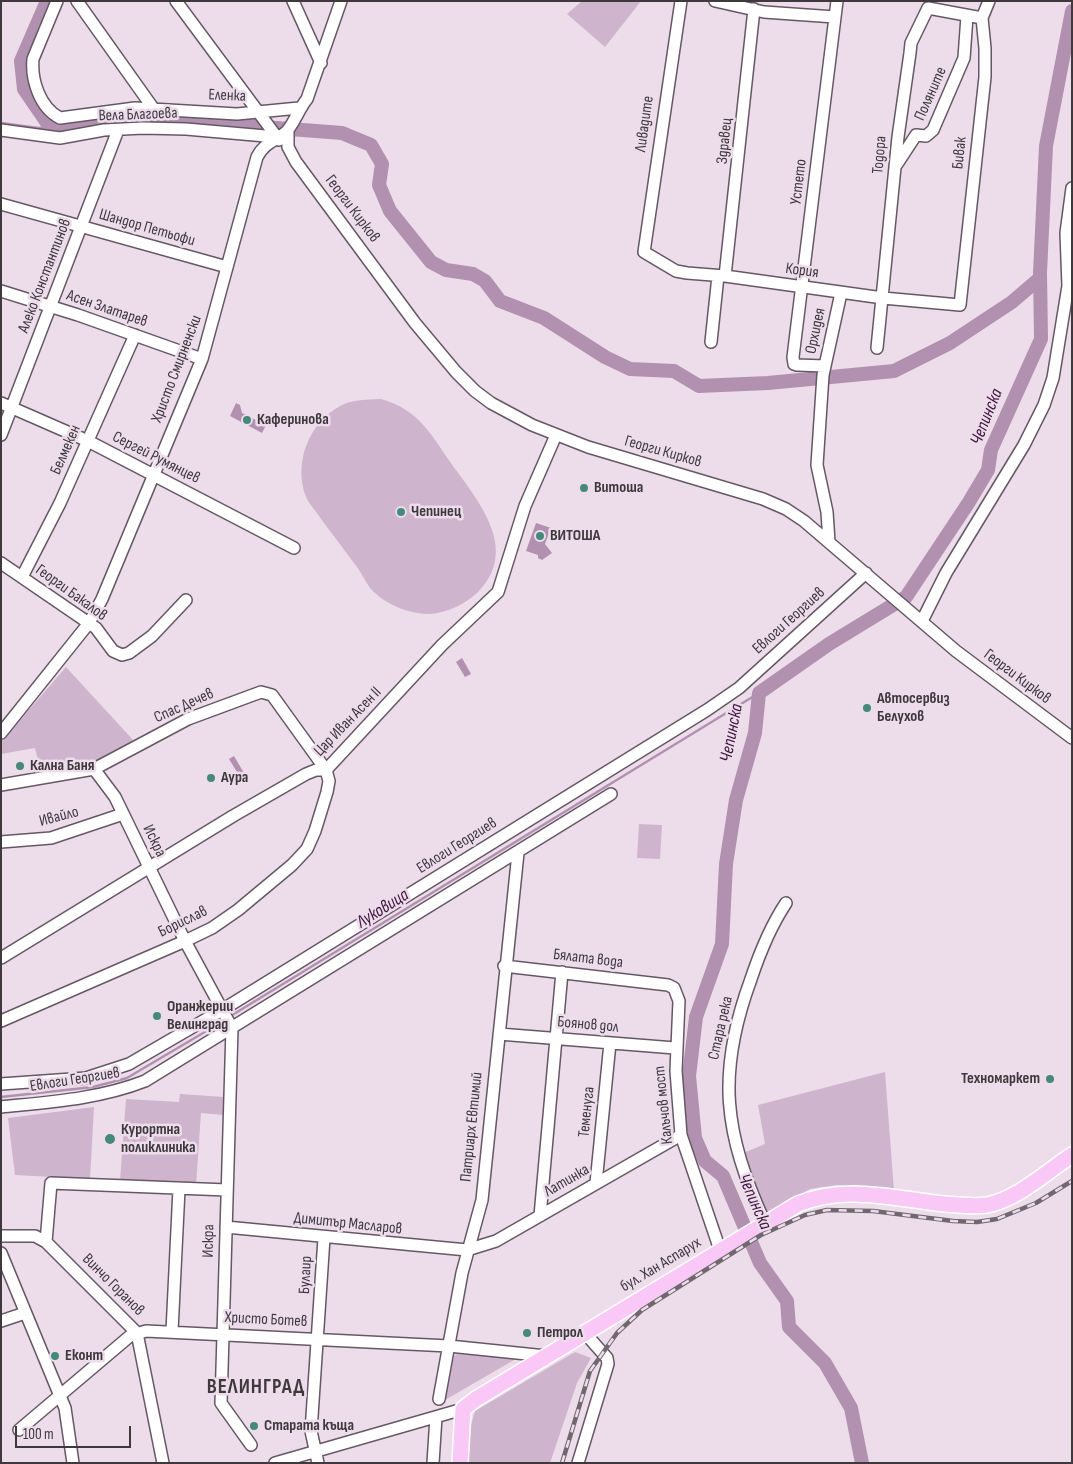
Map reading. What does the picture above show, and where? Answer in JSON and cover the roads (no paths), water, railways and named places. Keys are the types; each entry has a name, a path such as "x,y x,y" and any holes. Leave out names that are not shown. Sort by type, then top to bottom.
{"main road":[{"name":"бул. Хан Аспарух","path":"463,1409 584,1332 798,1204 816,1197 833,1194 874,1195 952,1204 986,1205 1018,1192 1072,1155"},
{"path":"460,1463 463,1409"}],"street":[{"name":"Еленка","path":"57,1 33,59 32,67 35,83 48,110 60,118 68,119 115,110 153,108 262,117 296,113"},
{"path":"77,1 153,108"},
{"name":"Георги Кирков","path":"176,1 416,323 456,372 475,391 509,414 556,435 773,503 796,515 889,592 956,651 1072,738"},
{"path":"293,1 320,63"},
{"path":"290,154 288,131 296,113 307,99 341,1"},
{"name":"Ливадите","path":"644,252 681,1"},
{"path":"715,1 775,13 836,17"},
{"name":"Устето","path":"824,371 797,366 794,364 793,357 837,1"},
{"path":"968,16 982,18 989,1"},
{"name":"Тодора","path":"877,348 911,43 928,8 968,16"},
{"name":"Здравец","path":"711,342 722,276 754,9"},
{"name":"Поляните","path":"896,166 916,135 926,136 933,130 964,58 968,16"},
{"name":"Бивак","path":"960,305 985,77 986,48 982,18"},
{"name":"Вела Благоева","path":"1,130 60,138 118,130 186,129 275,135"},
{"name":"Алеко Константинов","path":"1,435 7,405 50,307 118,130"},
{"name":"Христо Смирненски","path":"1,734 89,623 102,599 202,359 257,157 275,135 288,131"},
{"path":"921,620 946,573 1006,477 1044,405 1053,378 1065,310 1068,286 1066,234 1072,188"},
{"name":"Шандор Петьофи","path":"1,204 227,267"},
{"name":"Кория","path":"644,252 676,271 841,293 960,305"},
{"name":"Асен Златарев","path":"1,291 202,359"},
{"name":"Орхидея","path":"829,542 827,512 817,464 824,371 841,293"},
{"name":"Белмекен","path":"22,577 43,539 135,335"},
{"name":"Сергей Румянцев","path":"7,405 88,441 152,476 294,548"},
{"name":"Цар Иван Асен II","path":"1,958 306,774 316,770 326,770 442,645 498,592 525,506 556,435"},
{"name":"Георги Бакалов","path":"1,563 96,628 113,651 122,655 129,653 152,636 186,600"},
{"name":"Евлоги Георгиев","path":"1,1084 72,1080 106,1073 129,1064 222,1010 640,753 723,699 771,660 866,573"},
{"name":"Спас Дечев","path":"1,785 94,769 188,719 260,692 272,695 326,770"},
{"name":"Искра","path":"94,769 115,797 185,941 222,1010"},
{"name":"Борислав","path":"1,1021 185,941 224,920 292,866 307,849 315,832 327,792 329,781 326,770"},
{"name":"Евлоги Георгиев","path":"1,1107 47,1103 118,1092 145,1082 612,794"},
{"name":"Ивайло","path":"1,842 51,838 123,814"},
{"name":"Патриарх Евтимий","path":"439,1400 467,1250 475,1231 482,1200 504,966 518,853"},
{"name":"Стара река","path":"761,1226 737,1152 728,1077 732,1044 745,996 771,925 786,903"},
{"name":"Бялата вода","path":"504,966 668,985"},
{"path":"540,1216 562,972"},
{"name":"Калъчов мост","path":"668,985 674,988 679,1001 675,1048 681,1135 720,1250"},
{"path":"222,1010 232,1028"},
{"name":"Искра","path":"232,1028 221,1403 251,1445"},
{"name":"Боянов дол","path":"499,1034 675,1048"},
{"name":"Теменуга","path":"596,1183 610,1043"},
{"name":"Латинка","path":"467,1250 496,1241 681,1135"},
{"path":"1,1236 35,1236 46,1242 51,1183 227,1190"},
{"path":"172,1331 179,1189"},
{"name":"Димитър Масларов","path":"226,1227 324,1238 467,1250"},
{"name":"Булаир","path":"317,1457 311,1431 319,1339 324,1238"},
{"name":"Винчо Горанов","path":"46,1242 137,1332 163,1463"},
{"path":"1,1253 60,1394 66,1415 73,1463"},
{"path":"1,1321 25,1313"},
{"name":"Христо Ботев","path":"137,1332 172,1331 449,1346 546,1356"},
{"path":"19,1430 137,1332"},
{"path":"578,1463 608,1364 607,1358 584,1332"},
{"name":"бул. Хан Аспарух","path":"275,1463 317,1457 463,1409"},
{"path":"433,1463 436,1417"}],"waterway":[{"path":"47,1 21,61 24,89 50,127 75,129 146,118 342,133 371,145 382,164 379,185 390,211 431,262 446,270 473,274 485,281 500,301 544,318 605,357 630,369 674,371 699,386 768,383 894,371 950,343 1012,302 1040,278"},
{"name":"Чепинска","path":"862,1463 851,1408 825,1363 789,1327 787,1301 760,1263 723,1176 705,1161 695,1138 689,1076 696,1017 722,944 726,864 736,800 755,733 759,693 829,644 906,597 988,470 991,450 1041,339 1040,273 1046,146 1072,11"},
{"path":"1,123 38,128 50,127"},
{"name":"Луковица","path":"229,1017 759,693"},
{"name":"Луковица","path":"1,1097 93,1087 127,1078 225,1020"}],"railway":[{"path":"562,1463 590,1371 617,1333 642,1310 761,1235 805,1215 827,1210 873,1211 953,1221 977,1222 997,1219 1036,1203 1072,1181"}],"place":[{"name":"Каферинова","path":"247,420"},
{"name":"Витоша","path":"584,488"},
{"name":"Чепинец","path":"401,512"},
{"name":"ВИТОША","path":"540,536"},
{"name":"Автосервиз Белухов","path":"867,708"},
{"name":"Кална Баня","path":"20,766"},
{"name":"Аура","path":"211,778"},
{"name":"Оранжерии Велинград","path":"157,1016"},
{"name":"Техномаркет","path":"1050,1079"},
{"name":"Курортна поликлиника","path":"110,1139"},
{"name":"Петрол","path":"527,1333"},
{"name":"Еконт","path":"55,1356"},
{"name":"Старата къща","path":"254,1426"}],"district":[{"name":"ВЕЛИНГРАД","path":"256,1388"}]}
